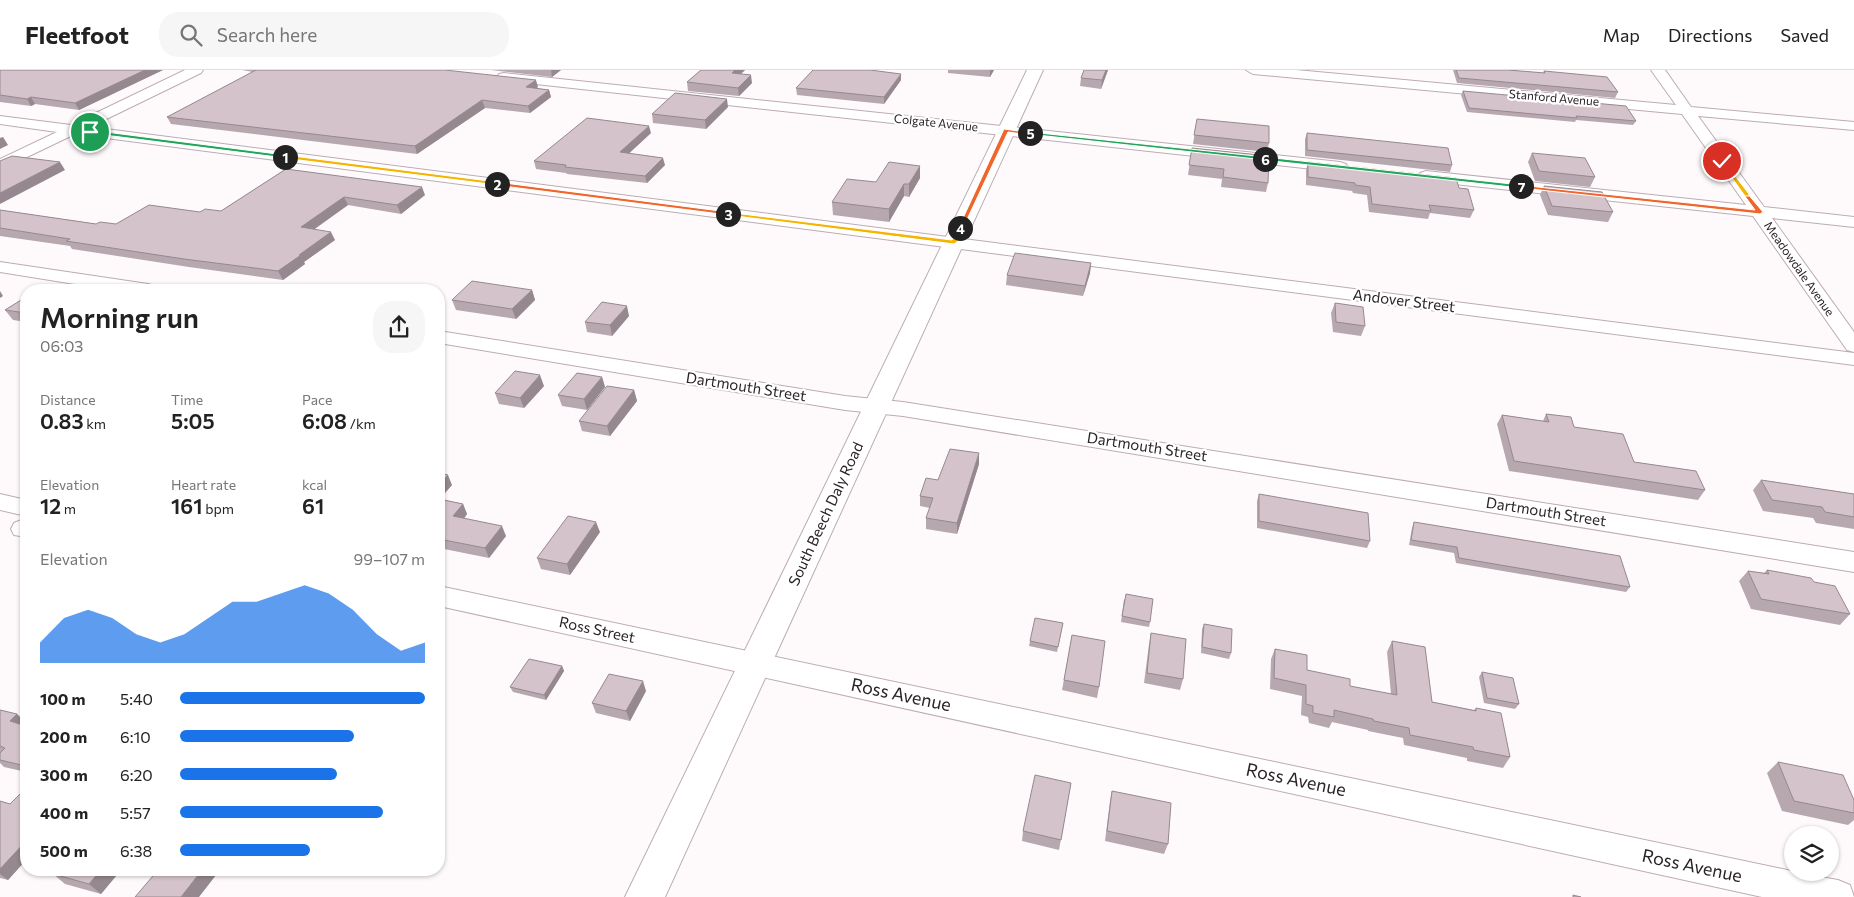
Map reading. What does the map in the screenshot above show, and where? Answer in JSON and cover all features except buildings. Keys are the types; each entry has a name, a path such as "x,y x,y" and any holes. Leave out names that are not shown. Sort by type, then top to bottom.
{"main road":[{"name":"South Beech Daly Road","path":"645,897 1035,70"}],"street":[{"path":"0,166 196,70"},
{"name":"Stanford Avenue","path":"1253,70 1854,126"},
{"name":"Meadowdale Avenue","path":"1658,70 1854,346"},
{"name":"Colgate Avenue","path":"493,76 1353,168"},
{"name":"Andover Street","path":"0,120 1854,359"},
{"path":"1413,175 1854,222"},
{"path":"0,267 109,284"},
{"name":"Dartmouth Street","path":"445,337 845,403 912,410 1854,562"},
{"path":"0,502 20,517"},
{"name":"Ross Street","path":"445,597 756,663"},
{"name":"Ross Avenue","path":"756,663 1838,897"}],"route":[{"path":"90,132 954,242 1006,130 1760,212 1722,161"}]}
